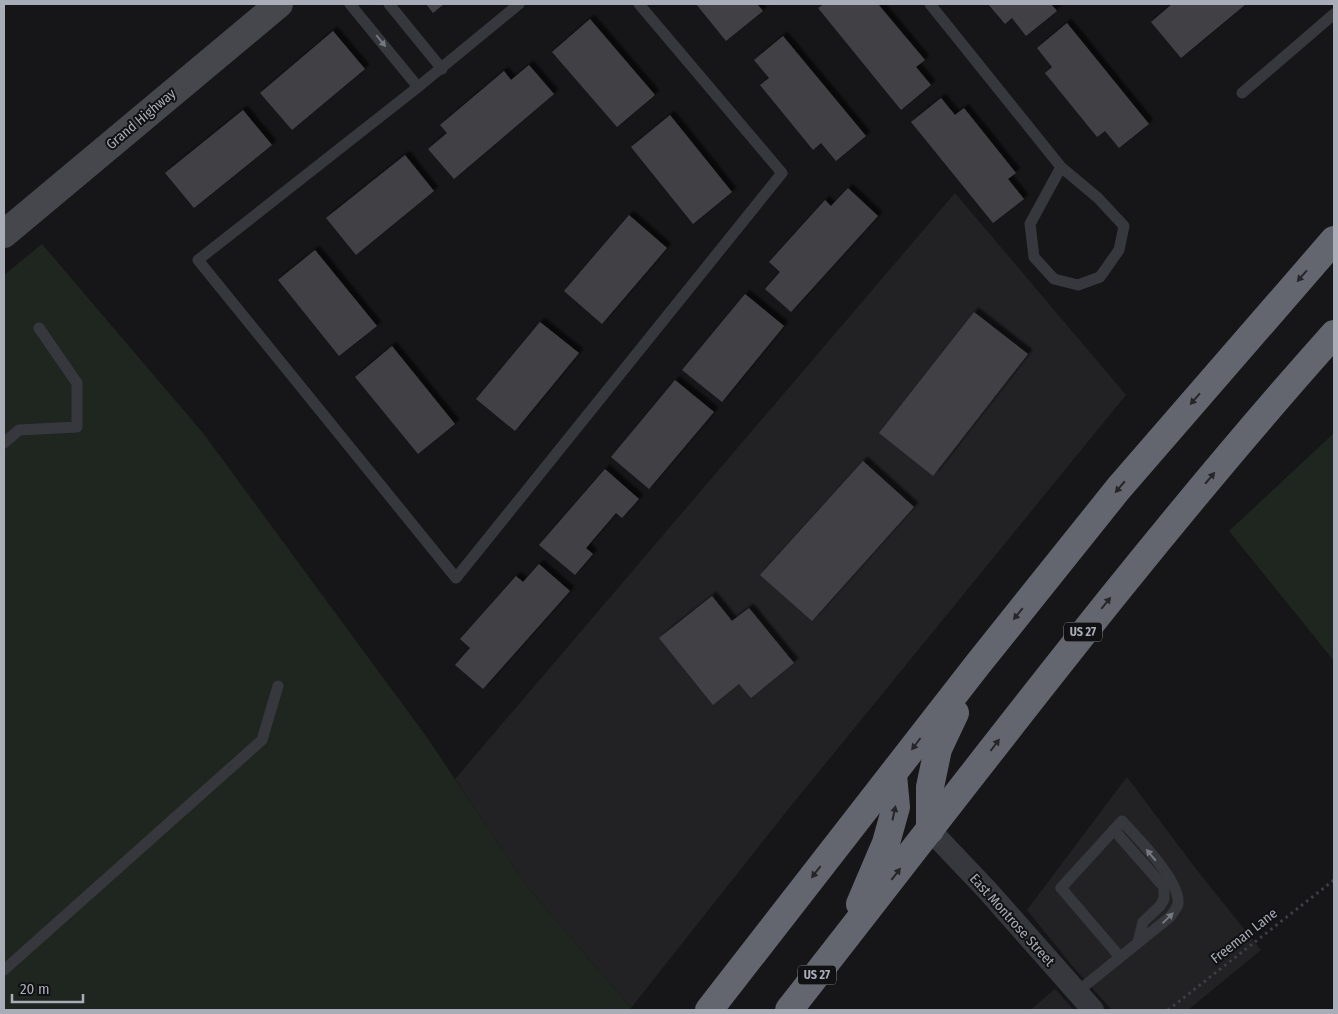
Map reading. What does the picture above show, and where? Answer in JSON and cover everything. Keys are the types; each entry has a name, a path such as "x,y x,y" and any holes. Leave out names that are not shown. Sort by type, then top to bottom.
{"highway":[{"path":"708,1010 978,664 1118,489 1334,240"},
{"name":"US 27","path":"789,1010 1041,684 1166,529 1288,385 1334,334"},
{"path":"930,830 930,788 938,749 978,664"},
{"path":"844,940 886,843 896,807 893,775"}],"street":[{"name":"Grand Highway","path":"4,234 279,4"},
{"name":"East Montrose Street","path":"930,830 987,890 1093,1010"}],"lane":[{"path":"350,4 418,87"},
{"path":"390,4 442,69"},
{"path":"519,4 442,69 198,260 456,578 782,173 638,4"},
{"path":"930,4 1061,167 1098,198 1124,226 1119,250 1100,277 1078,285 1054,279 1034,257 1030,224 1061,167"},
{"path":"1242,92 1334,14"},
{"path":"4,443 19,430 77,427 77,383 39,328"},
{"path":"4,970 262,740 278,686"},
{"path":"1077,992 1170,917 1178,906 1178,895 1171,879 1122,821 1061,888 1120,957"}],"path":[{"name":"Freeman Lane","path":"1168,1010 1334,880"}],"shaded area":[{"path":"955,193 1126,395 786,812 631,1008 525,884 455,779"},
{"path":"42,244 203,433 426,736 525,884 631,1008 629,1010 4,1010 4,275"},
{"path":"1334,433 1334,661 1229,531"},
{"path":"1127,777 1196,869 1261,950 1188,1010 1112,1010 1075,969 1027,910"},
{"path":"1055,989 1074,1010 1030,1010"}],"building":[{"path":"426,4 444,4 433,13"},
{"path":"696,4 757,4 763,11 726,41"},
{"path":"824,4 878,4 925,60 916,67 931,85 901,110 818,8"},
{"path":"988,4 1051,4 1057,11 1026,36 1012,18 1005,24"},
{"path":"1172,4 1246,4 1181,58 1151,22"},
{"path":"590,19 655,95 617,127 552,52"},
{"path":"1067,23 1149,124 1119,148 1105,131 1097,137 1045,73 1052,67 1037,48"},
{"path":"333,31 365,69 292,130 260,93"},
{"path":"783,36 866,136 836,161 821,143 813,150 760,85 769,78 754,60"},
{"path":"529,65 554,94 454,179 428,149 447,133 440,125 504,71 511,80"},
{"path":"941,98 955,115 964,108 1016,173 1008,179 1024,199 993,223 911,122"},
{"path":"243,110 272,145 194,208 165,173"},
{"path":"670,115 732,192 693,224 631,147"},
{"path":"405,155 434,191 356,255 326,218"},
{"path":"848,188 878,216 791,312 765,289 780,272 769,262 825,200 831,206"},
{"path":"629,215 667,248 602,324 564,291"},
{"path":"315,250 377,326 339,356 278,280"},
{"path":"745,294 784,326 722,402 682,370"},
{"path":"974,312 1028,354 933,476 879,433"},
{"path":"540,322 579,353 515,431 476,399"},
{"path":"392,346 455,424 418,454 355,377"},
{"path":"675,380 714,412 649,489 611,457"},
{"path":"863,461 914,507 812,621 760,575"},
{"path":"605,469 639,499 622,518 616,513 586,548 593,554 575,575 539,545"},
{"path":"539,564 570,591 483,689 455,665 470,648 460,639 516,576 523,582"},
{"path":"712,596 732,621 749,608 794,663 751,698 739,684 713,705 659,638"}]}
